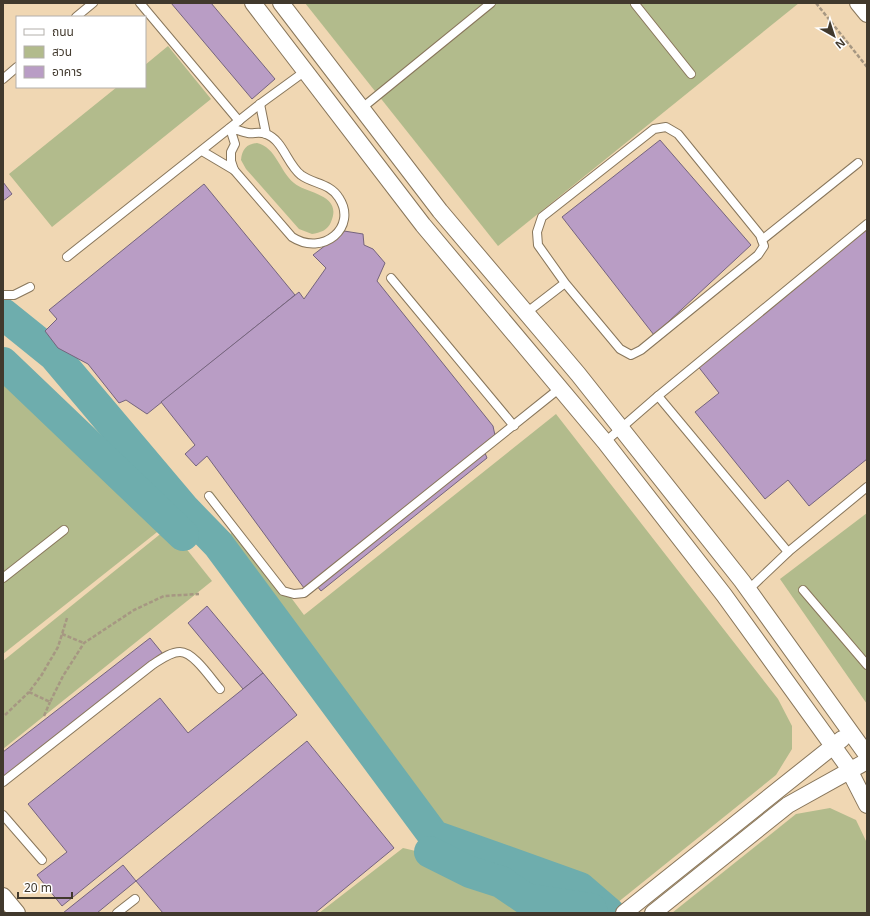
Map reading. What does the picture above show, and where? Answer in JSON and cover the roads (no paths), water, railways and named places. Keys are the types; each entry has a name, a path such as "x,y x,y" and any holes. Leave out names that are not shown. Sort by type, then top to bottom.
{"street":[{"path":"253,3 304,72 423,225 605,442 724,595 833,746 850,771 867,805"},
{"path":"281,3 440,210 621,429 748,590 867,755"},
{"path":"858,3 867,14"},
{"path":"628,910 851,733"},
{"path":"653,913 788,805 867,761"},
{"path":"3,896 17,913"}],"lane":[{"path":"77,16 93,3"},
{"path":"140,3 239,121"},
{"path":"362,108 491,3"},
{"path":"635,3 691,74"},
{"path":"3,79 16,68"},
{"path":"67,257 260,104 304,72"},
{"path":"260,104 266,134"},
{"path":"666,127 678,134 760,235 764,246 758,255 641,350 631,355 620,350 565,283 538,245 537,232 542,217 654,129 666,127"},
{"path":"202,151 234,170 292,237 311,245 322,243 332,238 339,230 343,220 344,208 340,198 329,188 300,175 273,138 258,132 249,133 230,128"},
{"path":"230,128 235,144 231,152 231,161 234,170"},
{"path":"762,240 858,162"},
{"path":"605,442 658,396 867,224"},
{"path":"391,278 514,426"},
{"path":"526,313 565,283"},
{"path":"3,294 14,295 30,287"},
{"path":"208,496 283,591 294,594 304,593 560,388"},
{"path":"658,396 788,552"},
{"path":"748,590 788,552 867,487"},
{"path":"3,578 64,530"},
{"path":"803,590 867,665"},
{"path":"3,782 152,665 169,655 180,652 193,658 220,689"},
{"path":"3,815 42,860"},
{"path":"117,913 135,899"}],"waterway":[{"path":"3,314 54,355 185,510 218,544 434,836 580,888 609,913"},
{"path":"3,363 183,535"},
{"path":"430,852 470,872 501,882 526,899 591,909 592,913"}]}
